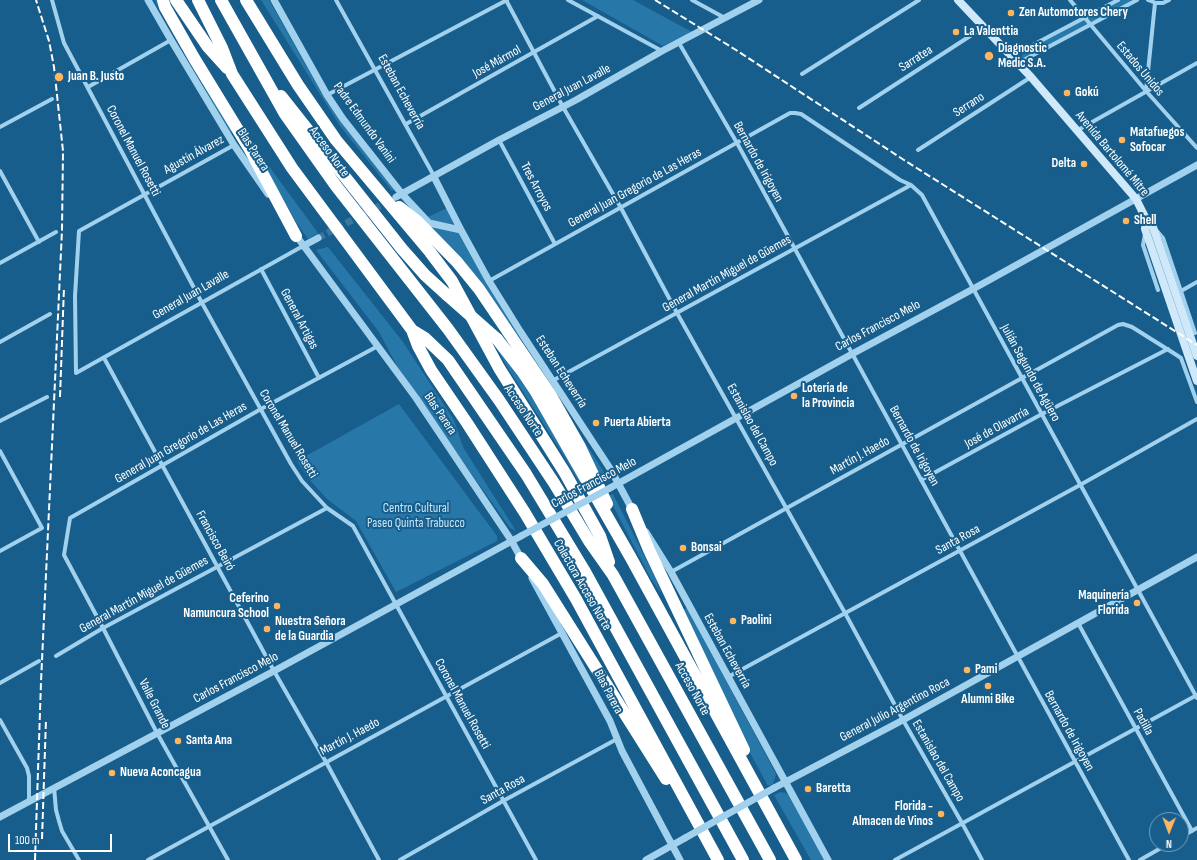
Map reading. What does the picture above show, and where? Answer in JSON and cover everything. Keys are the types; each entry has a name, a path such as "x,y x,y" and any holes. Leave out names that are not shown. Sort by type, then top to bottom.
{"highway":[{"path":"163,0 165,7 249,148 300,241"},
{"path":"176,0 208,47 232,74 292,168 412,330 426,338 448,360 526,474 584,570 743,860"},
{"path":"198,0 222,48 232,74"},
{"name":"Acceso Norte","path":"221,0 260,68 284,114 315,158 448,329 499,400 554,483 589,541 613,575 770,860"},
{"path":"246,0 313,108 336,140 430,252 452,281 499,368 565,473 600,536 613,575"},
{"path":"260,68 402,249 425,275 497,339 522,371 536,392 630,558 796,860"},
{"path":"375,186 417,221 457,262 479,289 550,394 573,434 611,511 630,558"},
{"name":"Colectora Acceso Norte","path":"412,330 418,346 431,370 525,513 576,599 718,860"},
{"path":"632,509 649,550 741,744 763,800 783,827 804,860"},
{"path":"521,558 543,584 664,777 693,813"},
{"path":"705,835 712,860"}],"main road":[{"name":"Avenida Bartolomé Mitre","path":"958,0 1015,59 1078,130 1136,199 1146,219 1197,381"},
{"name":"Avenida Bartolomé Mitre","path":"1149,228 1197,356"}],"street":[{"name":"Coronel Manuel Rosetti","path":"52,0 64,43 202,303 291,464 302,481 327,508 352,526 536,860"},
{"name":"Blas Parera","path":"148,0 234,145 300,241 416,398 511,540 610,721 622,751 680,860"},
{"name":"Padre Edmundo Vanini","path":"274,0 327,95 342,118 399,195 429,223 461,230"},
{"name":"Esteban Echeverría","path":"336,0 406,124 461,230 490,281 611,470 632,509 671,572 828,860"},
{"path":"327,95 507,0"},
{"name":"Estanislao del Campo","path":"507,0 563,107 621,208 677,313 737,418 903,720 982,860"},
{"path":"568,0 662,52"},
{"path":"692,0 725,18"},
{"name":"General Juan Lavalle","path":"399,195 759,0"},
{"path":"802,74 919,0"},
{"name":"Estados Unidos","path":"1070,0 1146,91 1197,148"},
{"path":"1015,59 1084,18 1118,0"},
{"path":"1015,59 1137,0"},
{"path":"1148,0 1163,3 1169,0"},
{"path":"1146,91 1155,2"},
{"name":"José Mármol","path":"406,124 598,16"},
{"name":"Sarratea","path":"859,108 984,27"},
{"path":"88,87 171,40"},
{"name":"Bernardo de Irigoyen","path":"680,43 1129,860"},
{"path":"1078,130 1197,63"},
{"name":"Serrano","path":"918,150 1031,77"},
{"path":"0,127 52,99"},
{"name":"General Juan Gregorio de Las Heras","path":"490,281 790,113"},
{"name":"Julián Segundo de Agüero","path":"790,113 801,114 900,180 911,185 922,195 1196,696"},
{"name":"Tres Arroyos","path":"499,140 555,244"},
{"name":"Agustín Álvarez","path":"76,373 75,296 79,231 234,145"},
{"name":"Carlos Francisco Melo","path":"0,817 274,671 511,540 618,484 1197,165"},
{"path":"0,171 39,242"},
{"name":"General Martín Miguel de Güemes","path":"552,380 911,185"},
{"path":"1158,290 1143,245 1149,228 1163,238 1195,333"},
{"path":"0,263 56,232"},
{"name":"General Juan Lavalle","path":"76,373 261,269 300,241 318,238"},
{"name":"General Artigas","path":"261,269 319,378"},
{"path":"1181,291 1197,282"},
{"path":"0,342 50,314"},
{"name":"Martín J. Haedo","path":"671,572 1113,327 1123,324 1132,326 1168,349"},
{"name":"General Juan Gregorio de Las Heras","path":"64,555 70,518 261,409 378,346"},
{"path":"1168,349 1181,358 1197,402"},
{"name":"José de Olavarría","path":"921,480 1042,414 1168,349"},
{"name":"Francisco Beiró","path":"104,358 161,465 379,860"},
{"path":"0,420 47,397"},
{"name":"Santa Rosa","path":"728,677 1197,419"},
{"path":"0,451 42,528 0,551"},
{"name":"General Martín Miguel de Güemes","path":"56,656 103,628 327,508"},
{"name":"Valle Grande","path":"64,555 157,733 228,860"},
{"name":"General Julio Argentino Roca","path":"646,860 774,788 903,720 1197,557"},
{"name":"Padilla","path":"1078,623 1192,831"},
{"name":"Martín J. Haedo","path":"148,860 562,633"},
{"path":"0,683 38,661"},
{"path":"895,860 1196,696"},
{"path":"0,720 27,768 29,776 29,801"},
{"name":"Santa Rosa","path":"400,860 503,801 617,739"},
{"path":"54,787 56,810 62,831 79,860"},
{"path":"1189,833 1197,828"},
{"path":"1140,860 1154,852"}],"green space":[{"path":"154,0 159,0 233,131 230,133"},
{"path":"261,0 269,0 321,92 395,189 392,191 340,126"},
{"path":"582,0 633,0 692,32 663,46"},
{"path":"1115,0 1140,0 1089,24 1018,63 1025,50"},
{"path":"244,129 318,233 308,239 296,222"},
{"path":"406,200 423,220 458,231 518,335 487,293 425,224 403,202"},
{"path":"447,208 455,224 437,223 428,217"},
{"path":"328,247 403,342 454,420 463,447 516,531 510,528 404,379 379,332 316,250"},
{"path":"494,344 520,376 587,492 585,493 564,456"},
{"path":"554,394 609,480 601,484"},
{"name":"Centro Cultural Paseo Quinta Trabucco","path":"399,404 497,536 497,541 396,592 356,521 327,499 308,478 297,461"},
{"path":"613,494 655,577 662,595 651,579 608,496"},
{"path":"687,608 776,774 773,784 768,786 747,747 683,610"},
{"path":"780,792 786,793 790,796 825,860 811,860 774,795"}],"tunnel":[{"path":"318,238 391,200"}],"railway":[{"path":"35,860 41,682 62,230 63,151 54,67 49,41 36,0"},
{"path":"655,0 736,50 904,160 1197,345"},
{"path":"60,397 64,287"},
{"path":"42,839 46,719"}],"place":[{"name":"Zen Automotores Chery","path":"1011,13"},
{"name":"La Valenttia","path":"956,32"},
{"name":"Diagnostic Medic S.A.","path":"989,56"},
{"name":"Juan B. Justo","path":"59,77"},
{"name":"Gokú","path":"1067,93"},
{"name":"Matafuegos Sofocar","path":"1122,140"},
{"name":"Delta","path":"1084,164"},
{"name":"Shell","path":"1126,221"},
{"name":"Lotería de la Provincia","path":"794,396"},
{"name":"Puerta Abierta","path":"596,423"},
{"name":"Bonsai","path":"683,548"},
{"name":"Maquinería Florida","path":"1137,603"},
{"name":"Ceferino Namuncura School","path":"277,606"},
{"name":"Paolini","path":"733,621"},
{"name":"Nuestra Señora de la Guardia","path":"267,629"},
{"name":"Pami","path":"967,670"},
{"name":"Alumni Bike","path":"988,686"},
{"name":"Santa Ana","path":"178,741"},
{"name":"Nueva Aconcagua","path":"112,773"},
{"name":"Baretta","path":"808,789"},
{"name":"Florida - Almacen de Vinos","path":"941,814"}]}
